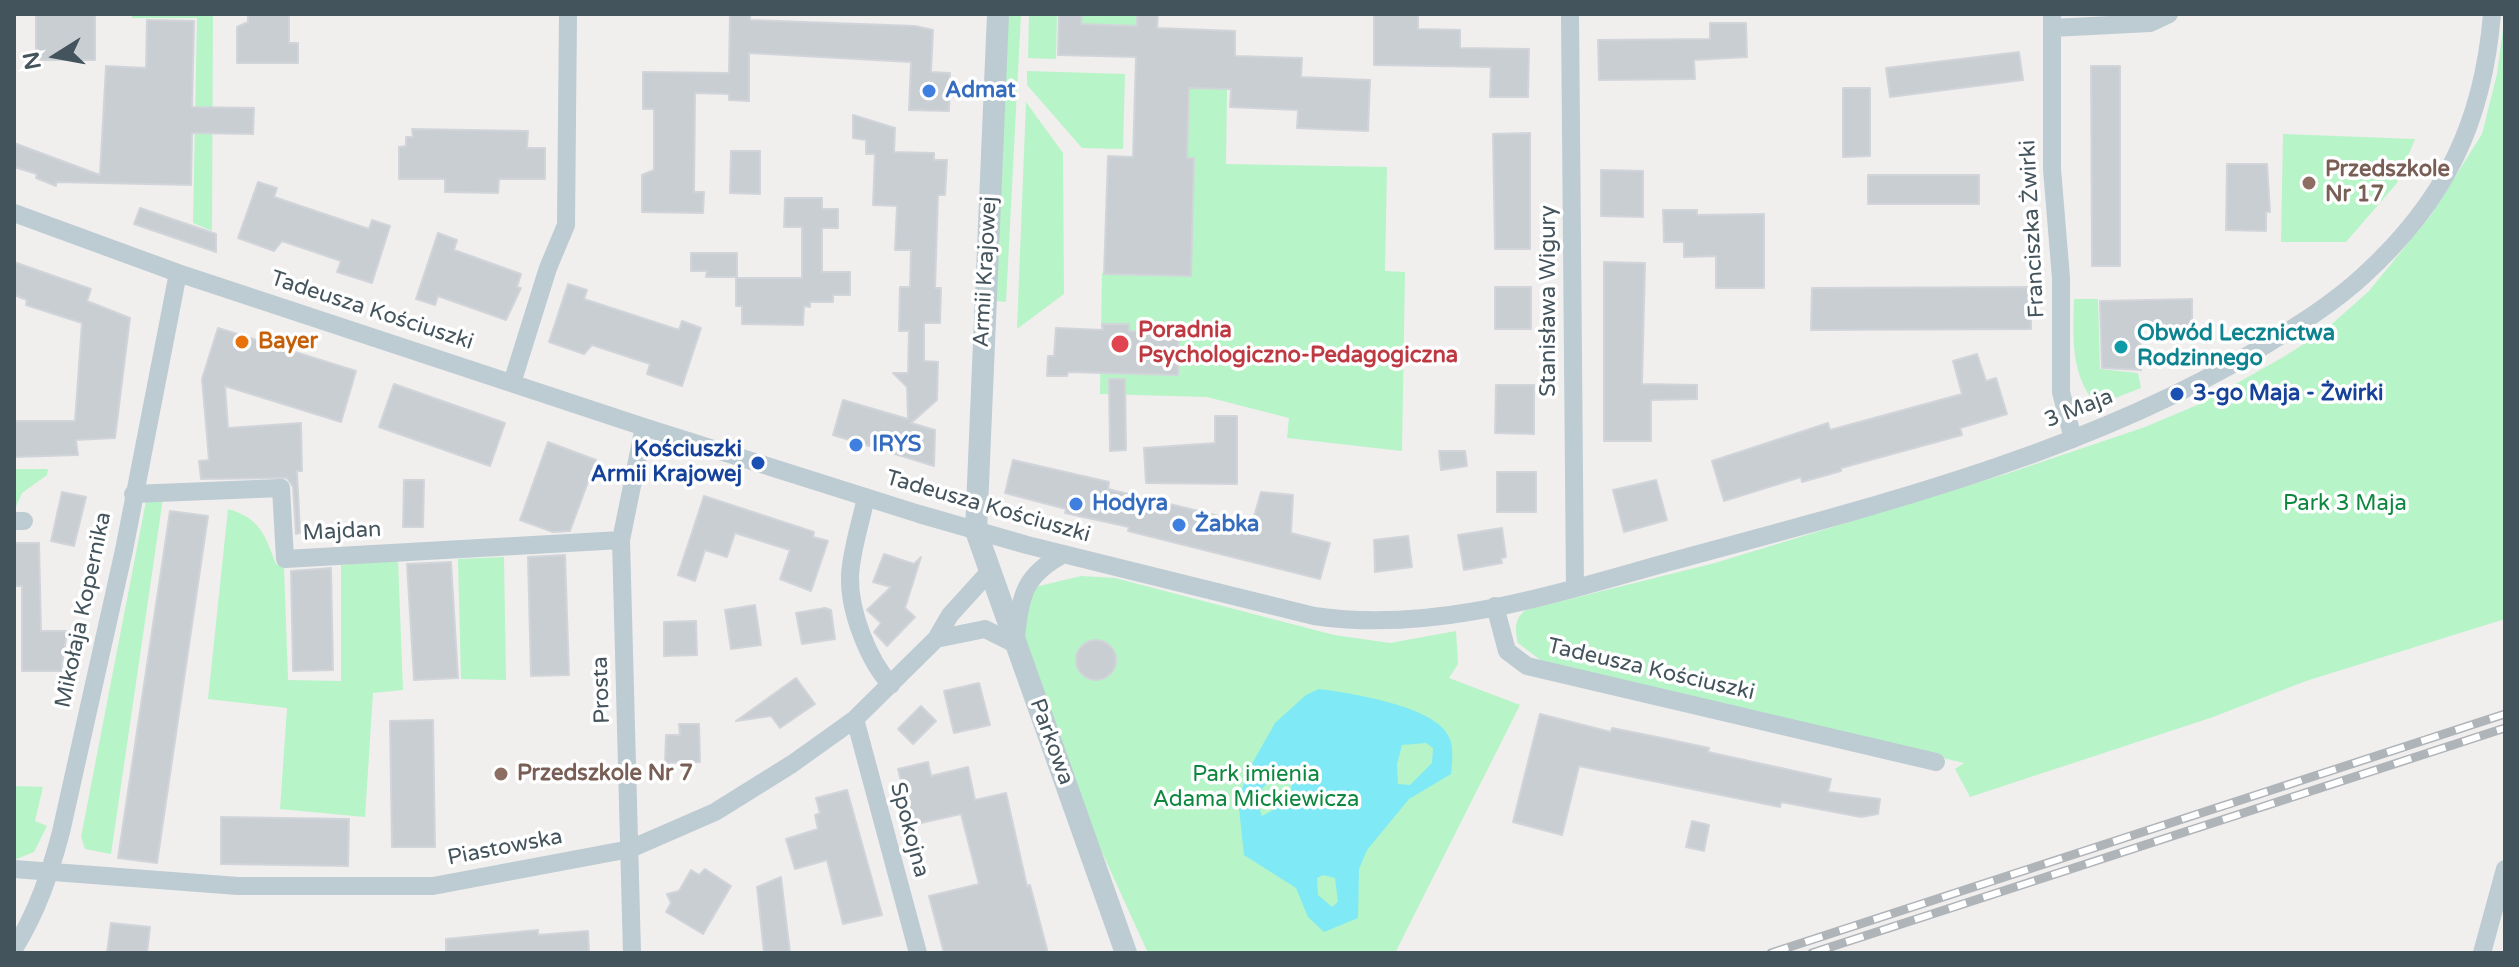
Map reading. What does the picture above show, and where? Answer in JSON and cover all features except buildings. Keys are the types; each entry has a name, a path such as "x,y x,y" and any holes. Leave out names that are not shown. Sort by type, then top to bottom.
{"street":[{"path":"512,383 548,268 566,225 568,14"},
{"name":"Armii Krajowej","path":"976,531 998,14"},
{"name":"Stanisława Wigury","path":"1570,14 1575,587"},
{"path":"2052,21 2150,23 2169,14"},
{"name":"3 Maja","path":"1495,606 1832,517 2073,439 2163,401 2231,366 2338,296 2382,258 2410,227 2456,158 2482,92 2492,14"},
{"name":"Franciszka Żwirki","path":"2052,21 2052,169 2061,278 2061,392 2073,439"},
{"name":"Tadeusza Kościuszki","path":"14,213 178,273 644,427 976,531 1314,616 1349,621 1412,621 1495,606 1507,651 1527,666 1936,762"},
{"name":"Mikołaja Kopernika","path":"14,949 31,921 51,871 124,550 178,273"},
{"name":"Prosta","path":"632,953 621,540 644,427"},
{"name":"Majdan","path":"133,494 281,488 285,559 621,540"},
{"path":"866,497 850,574 851,590 869,657 891,685"},
{"name":"Parkowa","path":"976,531 1126,953"},
{"path":"936,639 985,629 1015,644 1027,582 1042,567 1064,554"},
{"name":"Piastowska","path":"14,869 238,886 433,886 630,849 715,812 792,764 855,719 936,639 950,615 990,571"},
{"name":"Spokojna","path":"855,719 918,953"},
{"path":"2482,953 2505,869"}],"green space":[{"path":"132,14 213,14 212,231 193,223 197,18 132,18"},
{"path":"1006,14 1021,14 1006,302 996,301"},
{"path":"1029,14 1057,14 1056,59 1028,58"},
{"path":"1082,14 1137,14 1136,26 1081,24"},
{"name":"Park 3 Maja","path":"2505,14 2505,619 2306,681 2213,717 1970,797 1955,769 1964,763 1547,665 1518,643 1516,625 1526,610 1715,563 2006,474 2145,427 2202,403 2285,356 2324,331 2369,291 2431,215 2482,134 2497,74"},
{"path":"1027,71 1125,74 1123,149 1082,148 1027,85"},
{"path":"1189,88 1227,89 1226,164 1387,167 1385,271 1405,272 1402,451 1287,438 1289,418 1207,397 1100,394 1102,273 1191,276 1194,159 1187,158"},
{"path":"1026,102 1063,153 1064,294 1017,329"},
{"path":"2283,134 2415,139 2397,183 2346,242 2281,242"},
{"path":"2074,299 2098,299 2100,369 2138,373 2141,388 2097,405 2088,394 2075,355"},
{"path":"14,469 48,469 47,475 22,493 14,511"},
{"path":"163,498 111,854 85,849 81,837 146,501"},
{"path":"228,509 247,517 260,529 276,564 284,567 288,680 341,681 341,565 398,560 403,690 373,693 365,817 280,809 287,708 208,699"},
{"path":"504,557 506,680 461,679 458,559"},
{"name":"Park imienia Adama Mickiewicza","path":"1081,576 1115,578 1334,635 1390,643 1456,631 1458,664 1449,678 1520,705 1395,953 1148,953 1096,839 1013,621 1031,588"},
{"path":"14,786 43,787 35,821 47,826 34,852 14,860"}],"water":[{"path":"1319,689 1410,709 1441,726 1449,737 1452,750 1451,774 1409,799 1367,850 1359,869 1358,918 1324,932 1308,917 1296,888 1244,855 1238,799 1253,762 1275,723 1306,695","holes":["1426,743 1433,748 1432,763 1410,785 1398,784 1397,764 1402,745","1283,773 1292,782 1290,801 1262,816 1256,799 1270,780","1323,875 1335,878 1338,902 1332,907 1318,895 1317,878"]}],"railway":[{"path":"1771,953 2505,714"},
{"path":"1812,953 2505,728"}],"place":[{"name":"Admat","path":"929,91"},
{"name":"Przedszkole Nr 17","path":"2309,183"},
{"name":"Bayer","path":"242,342"},
{"name":"Poradnia Psychologiczno-Pedagogiczna","path":"1120,344"},
{"name":"Obwód Lecznictwa Rodzinnego","path":"2121,347"},
{"name":"3-go Maja - Żwirki","path":"2177,394"},
{"name":"IRYS","path":"856,445"},
{"name":"Kościuszki Armii Krajowej","path":"758,463"},
{"name":"Hodyra","path":"1076,504"},
{"name":"Żabka","path":"1179,525"},
{"name":"Przedszkole Nr 7","path":"501,774"}]}
